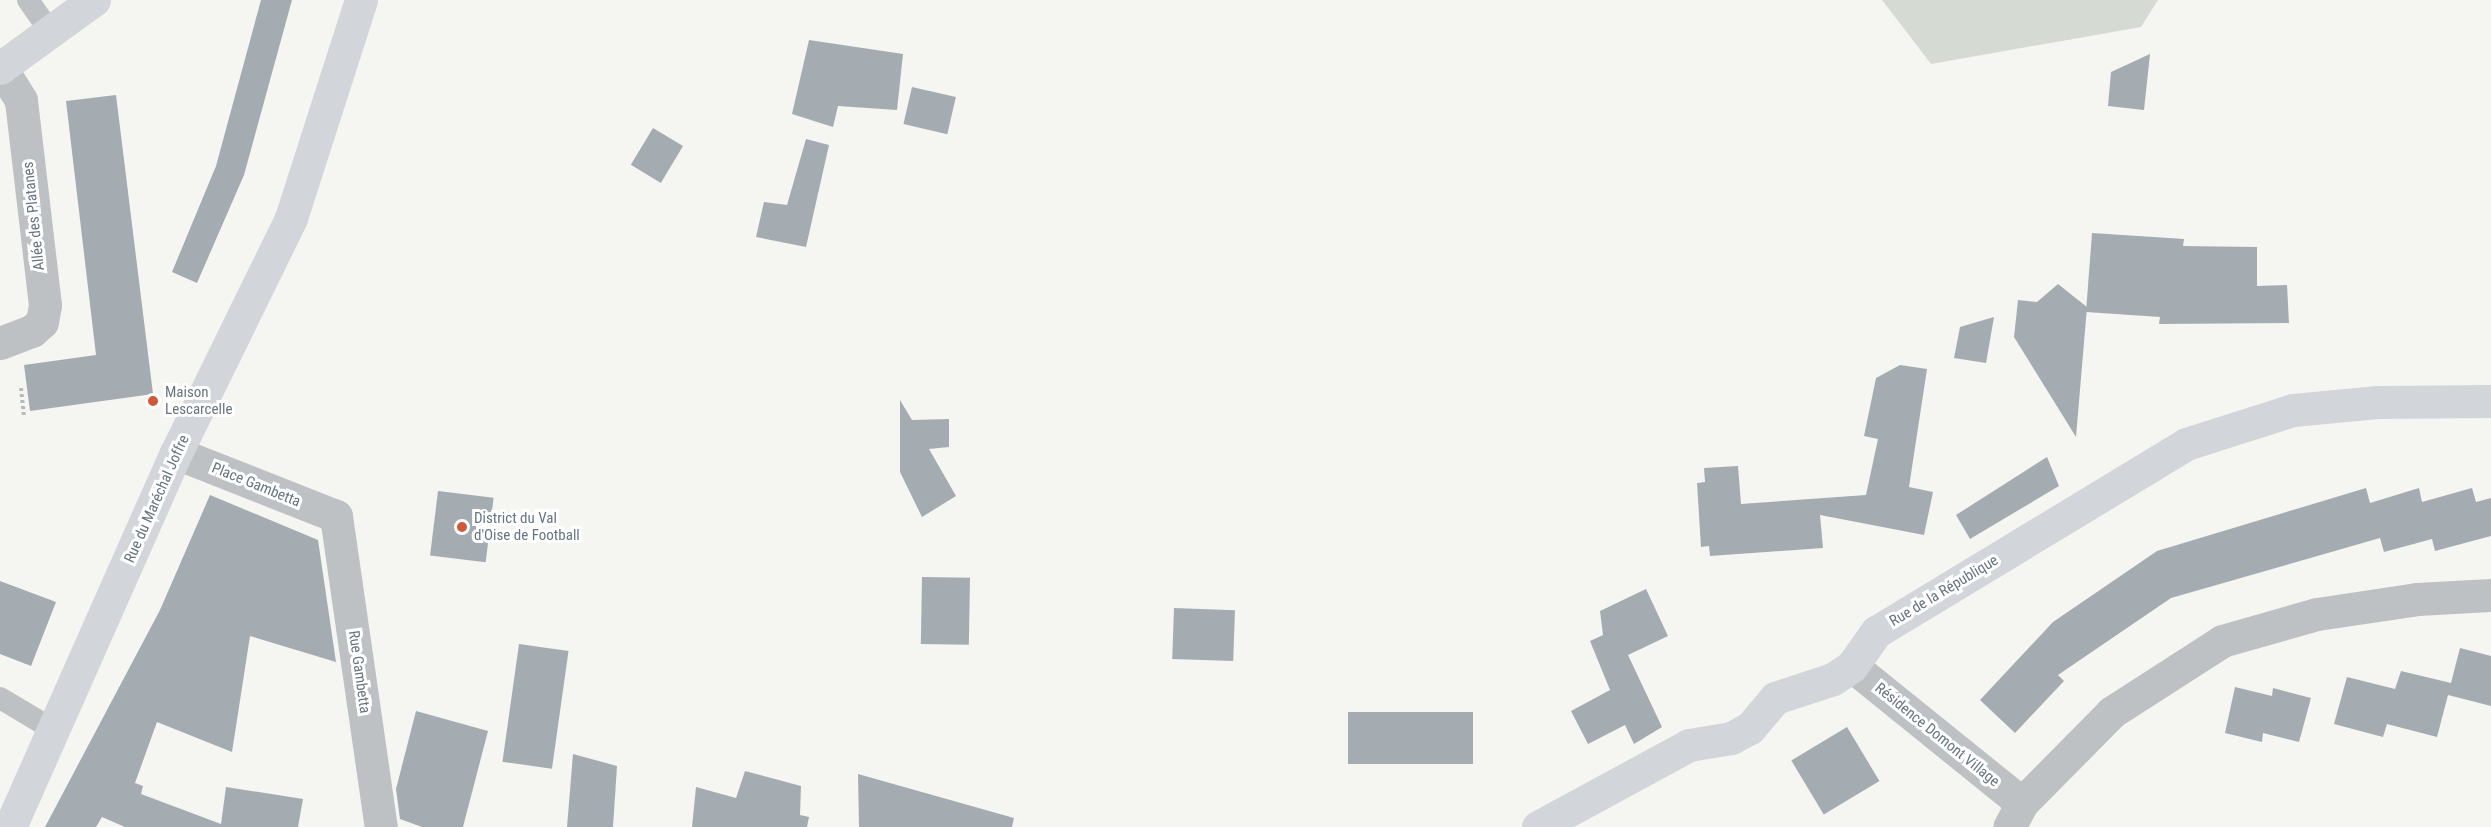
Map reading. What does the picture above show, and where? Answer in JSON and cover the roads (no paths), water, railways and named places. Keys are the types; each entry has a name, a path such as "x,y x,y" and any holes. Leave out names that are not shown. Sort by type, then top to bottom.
{"street":[{"path":"0,68 94,0"},
{"name":"Rue du Maréchal Joffre","path":"10,827 57,732 177,453 291,218 361,0"},
{"name":"Allée des Platanes","path":"0,68 21,100 45,305 42,322 32,330 0,343"},
{"name":"Rue de la République","path":"1538,827 1689,745 1731,738 1750,728 1774,698 1833,679 1852,666 1876,632 2186,444 2293,410 2378,402 2491,401"},
{"name":"Place Gambetta","path":"177,453 336,516"},
{"name":"Rue Gambetta","path":"336,516 381,827"},
{"name":"Résidence Domont Village","path":"1852,666 2016,815 2112,712 2222,641 2318,614 2417,599 2491,595"}],"lane":[{"path":"28,0 51,33"},
{"path":"0,699 57,732"}],"place":[{"name":"Maison Lescarcelle","path":"153,401"},
{"name":"District du Val d'Oise de Football","path":"462,527"}]}
